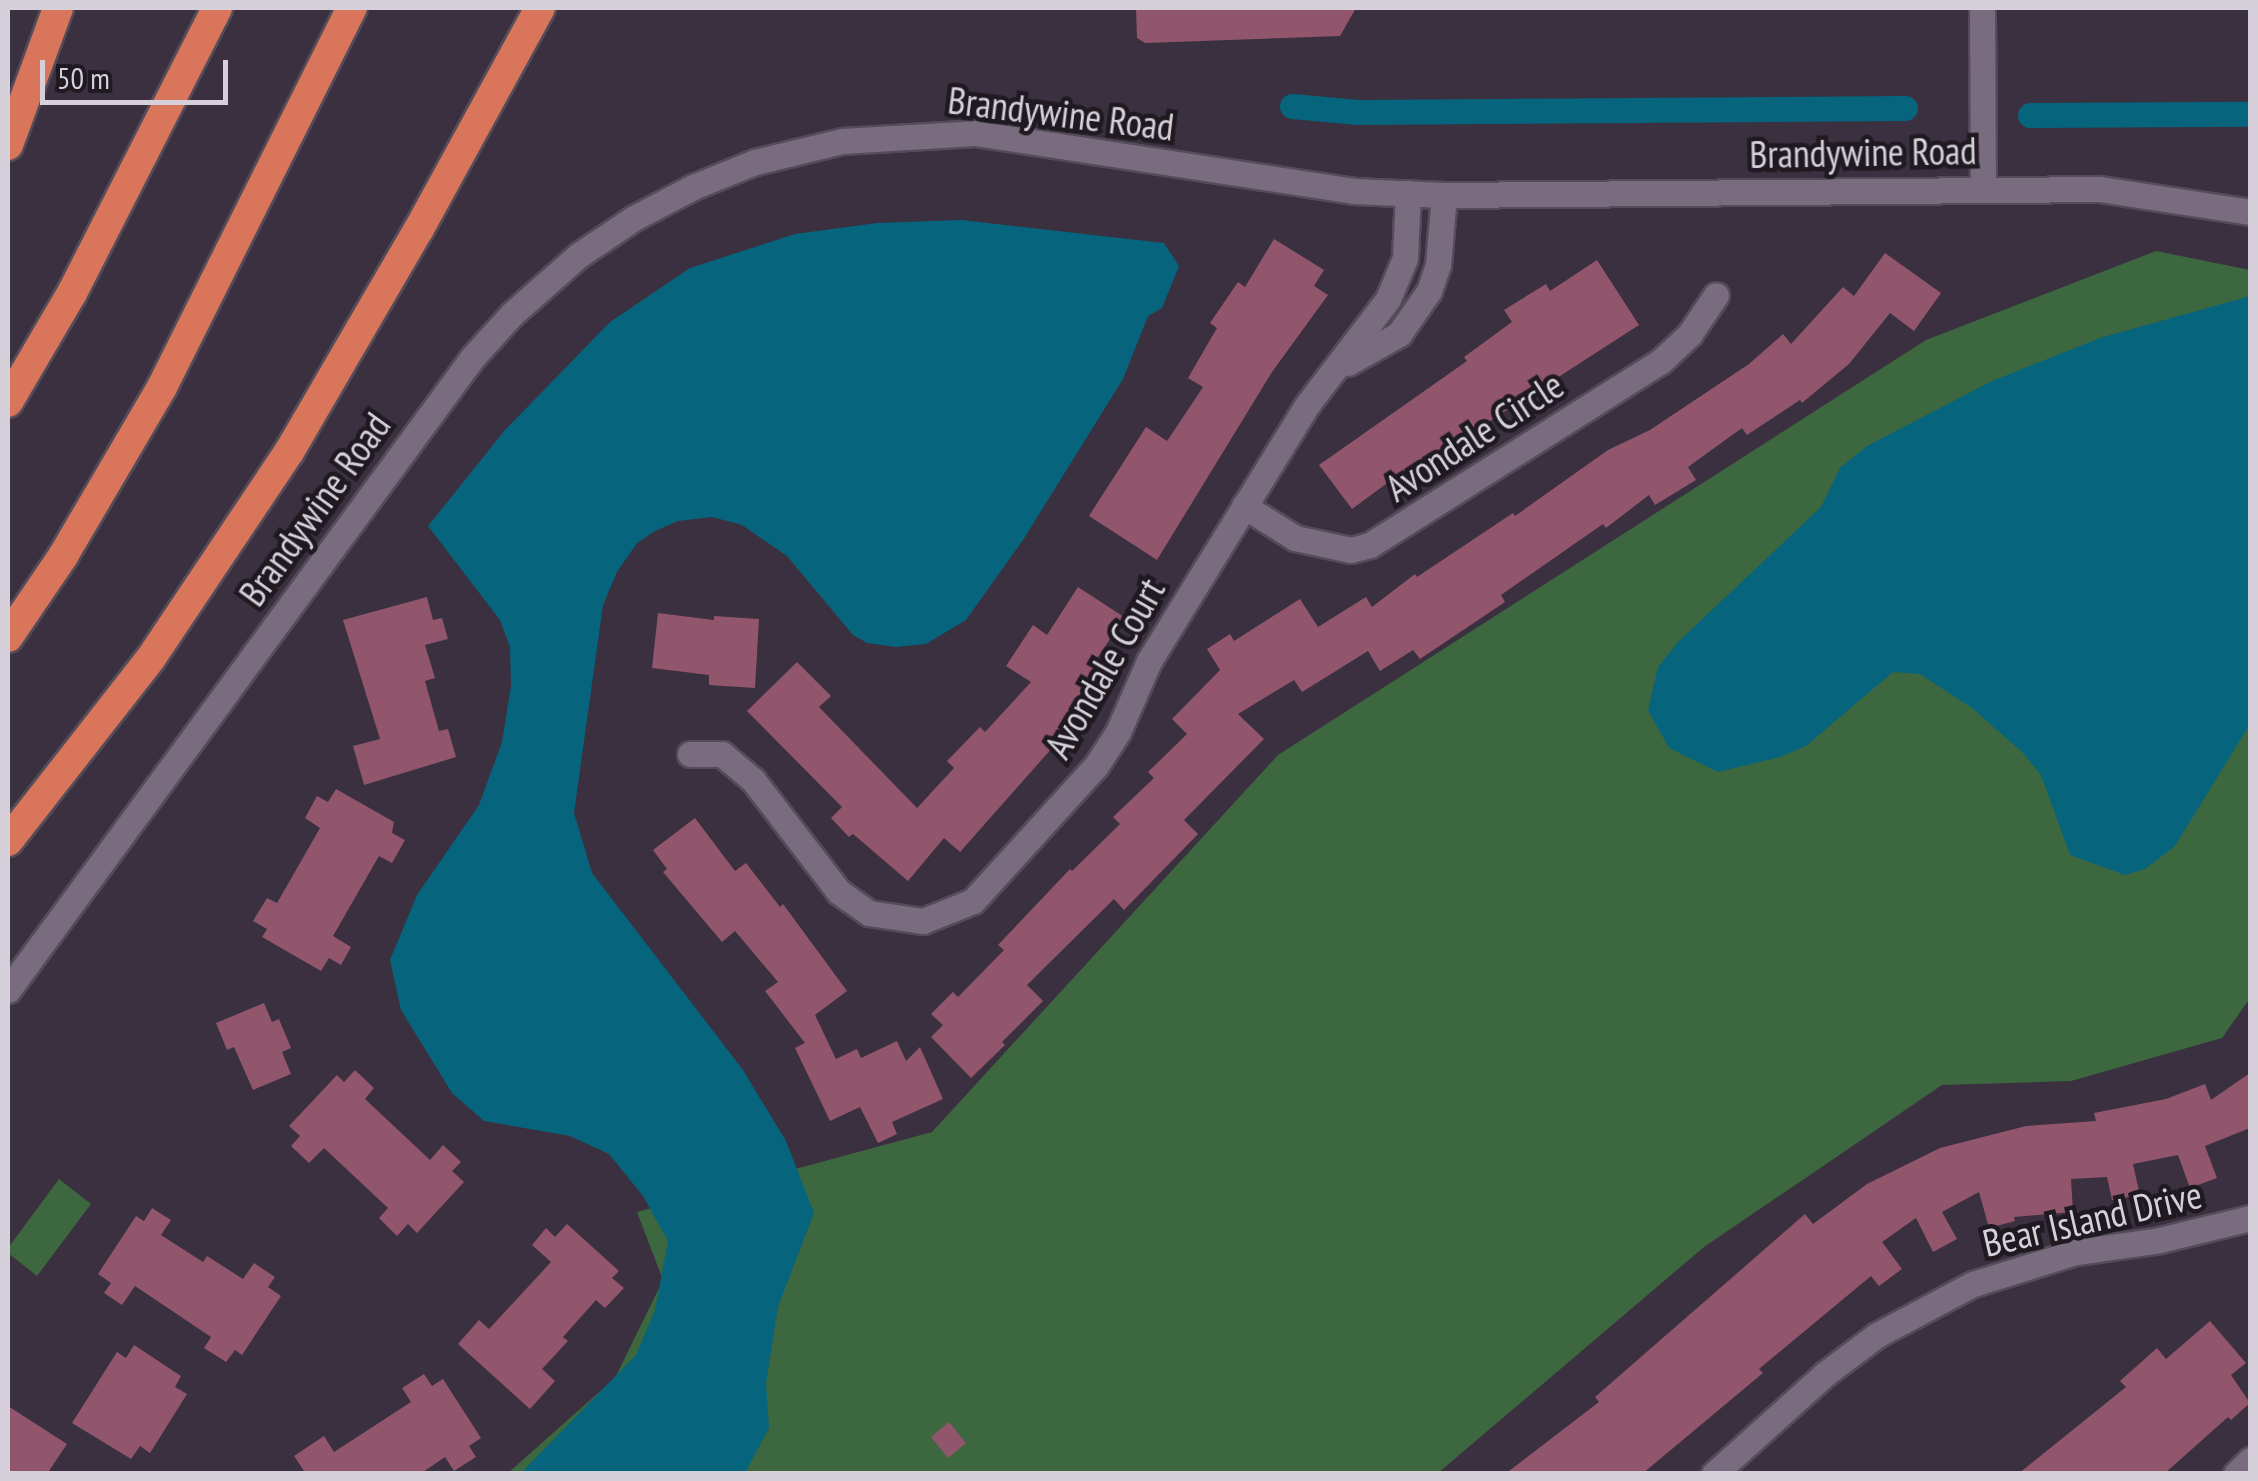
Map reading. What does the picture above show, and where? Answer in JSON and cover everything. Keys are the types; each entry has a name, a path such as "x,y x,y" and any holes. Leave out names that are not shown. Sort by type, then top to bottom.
{"highway":[{"path":"8,146 58,8"},
{"path":"8,402 72,293 217,8"},
{"path":"8,637 63,556 162,387 352,8"},
{"path":"8,841 151,658 289,452 419,229 540,8"}],"street":[{"path":"1982,8 1982,188"},
{"name":"Brandywine Road","path":"8,990 472,358 544,283 634,218 694,187 756,162 842,141 908,134 975,134 1308,185 1408,193 2100,189 2250,212"},
{"name":"Avondale Court","path":"690,754 722,754 753,780 839,892 853,904 904,922 958,910 986,888 1096,766 1118,732 1149,660 1244,506 1307,405 1398,279 1407,241 1408,193"},
{"path":"1335,370 1383,345 1414,314 1438,265 1444,194"},
{"name":"Avondale Circle","path":"1244,506 1295,538 1351,550 1370,545 1660,362 1689,335 1716,295"},
{"name":"Bear Island Drive","path":"1714,1474 1826,1374 1877,1335 1973,1284 2076,1252 2160,1240 2250,1218"},
{"path":"2236,1474 2250,1460"}],"green space":[{"path":"2156,251 2250,270 2250,998 2222,1038 2071,1081 1942,1085 1704,1247 1438,1473 507,1474 615,1378 663,1280 637,1212 932,1132 1278,755 1926,340"},
{"path":"59,1179 91,1204 37,1276 8,1253 8,1248"}],"water":[{"path":"962,220 1164,243 1179,266 1162,308 1148,316 1123,379 1023,540 966,620 926,644 896,647 867,643 853,635 787,556 742,525 712,517 678,521 655,531 637,543 617,572 603,605 574,813 592,873 743,1070 786,1141 814,1213 778,1307 766,1383 769,1428 745,1473 521,1473 636,1355 655,1310 668,1241 643,1196 609,1154 570,1136 484,1121 452,1093 401,1010 390,960 417,895 479,805 502,742 511,686 510,647 500,620 428,526 505,430 610,322 690,268 795,234 877,223"},
{"path":"2250,296 2250,724 2175,846 2145,869 2125,875 2070,855 2041,775 2022,752 1972,708 1920,674 1893,672 1806,746 1780,757 1718,772 1669,748 1648,710 1658,667 1678,642 1821,507 1840,468 1867,446 1992,381 2100,338"}],"building":[{"path":"1136,8 1356,8 1340,36 1145,43 1137,38"},
{"path":"1274,239 1324,270 1314,286 1328,295 1272,372 1157,560 1089,516 1146,427 1167,441 1203,387 1188,378 1217,328 1210,323 1238,282 1245,287"},
{"path":"1885,253 1941,293 1914,331 1890,313 1849,364 1802,403 1800,400 1747,435 1742,428 1688,467 1696,480 1655,505 1649,495 1606,528 1603,524 1501,595 1505,602 1420,659 1413,650 1380,671 1368,651 1302,692 1294,680 1238,714 1264,739 1184,820 1198,834 1124,910 1114,899 1027,985 1043,1001 1002,1042 1005,1045 971,1078 931,1037 943,1025 931,1014 953,992 958,997 1004,950 998,945 1070,869 1120,824 1113,817 1154,778 1148,772 1187,734 1172,719 1220,670 1207,649 1230,634 1234,641 1300,599 1318,627 1366,597 1372,607 1415,574 1417,577 1513,513 1515,516 1608,450 1650,430 1749,364 1783,334 1791,344 1843,287 1854,296"},
{"path":"1597,260 1639,325 1456,443 1454,439 1408,473 1405,470 1352,509 1319,465 1467,361 1464,357 1512,322 1504,310 1546,284 1550,291"},
{"path":"1078,587 1124,617 1093,665 1098,668 1062,722 1069,729 960,852 944,838 908,881 853,834 849,837 831,818 842,807 747,711 797,662 831,696 819,707 917,808 954,768 947,761 980,727 985,732 1031,682 1006,666 1033,625 1047,635"},
{"path":"427,597 433,620 442,618 448,639 425,645 435,678 425,681 439,731 448,729 456,757 364,785 353,746 380,739 343,620"},
{"path":"658,613 714,620 714,616 759,619 755,688 709,685 709,675 652,668"},
{"path":"336,789 394,822 392,833 405,840 392,863 379,856 333,936 351,947 341,965 329,958 321,971 262,937 267,929 253,921 267,898 277,903 320,828 305,818 317,796 328,802"},
{"path":"695,818 735,871 746,863 780,907 783,904 847,991 815,1015 836,1059 857,1049 861,1058 897,1041 906,1061 920,1047 943,1099 892,1122 897,1134 878,1143 860,1107 830,1121 795,1048 805,1043 765,991 778,982 735,931 722,942 663,872 667,869 653,850"},
{"path":"264,1003 272,1022 279,1019 291,1048 282,1052 291,1074 253,1090 234,1047 227,1050 216,1023"},
{"path":"355,1070 374,1088 365,1099 430,1160 443,1145 461,1162 452,1171 464,1182 417,1233 408,1224 397,1236 379,1218 388,1208 324,1148 309,1163 291,1146 300,1136 289,1126 337,1075 344,1082"},
{"path":"2250,1073 2250,1128 2205,1146 2217,1178 2190,1188 2178,1155 2133,1164 2140,1195 2112,1200 2107,1177 2071,1179 2073,1212 2014,1217 2015,1221 1989,1228 1979,1192 1942,1212 1957,1239 1933,1252 1916,1218 1882,1242 1902,1269 1879,1286 1871,1276 1642,1474 1505,1474 1599,1402 1595,1397 1805,1214 1813,1224 1867,1184 1940,1148 2026,1126 2096,1121 2094,1113 2166,1099 2205,1084 2211,1100"},
{"path":"152,1208 171,1220 161,1235 203,1262 207,1256 243,1279 254,1263 275,1277 268,1287 281,1296 242,1355 235,1350 226,1362 204,1348 211,1337 135,1286 122,1305 104,1293 111,1283 98,1274 136,1216 144,1221"},
{"path":"567,1224 619,1271 612,1278 624,1288 605,1308 596,1300 563,1337 568,1341 542,1369 555,1381 530,1409 458,1344 479,1320 489,1329 551,1262 532,1245 546,1228 555,1237"},
{"path":"2210,1321 2246,1363 2231,1375 2250,1403 2231,1420 2228,1417 2164,1474 2018,1474 2126,1387 2120,1381 2157,1348 2166,1359"},
{"path":"134,1345 181,1376 175,1387 187,1394 150,1453 140,1446 131,1459 72,1423 117,1352 126,1358"},
{"path":"424,1374 432,1386 443,1379 481,1438 469,1446 476,1457 454,1471 445,1457 420,1474 300,1474 304,1471 294,1456 324,1436 334,1452 411,1402 402,1388"},
{"path":"8,1406 67,1444 47,1474 8,1474"},
{"path":"949,1422 966,1443 948,1458 931,1437"}],"waterway":[{"path":"1292,106 1358,112 1905,108"},
{"path":"2030,115 2250,114"}]}
